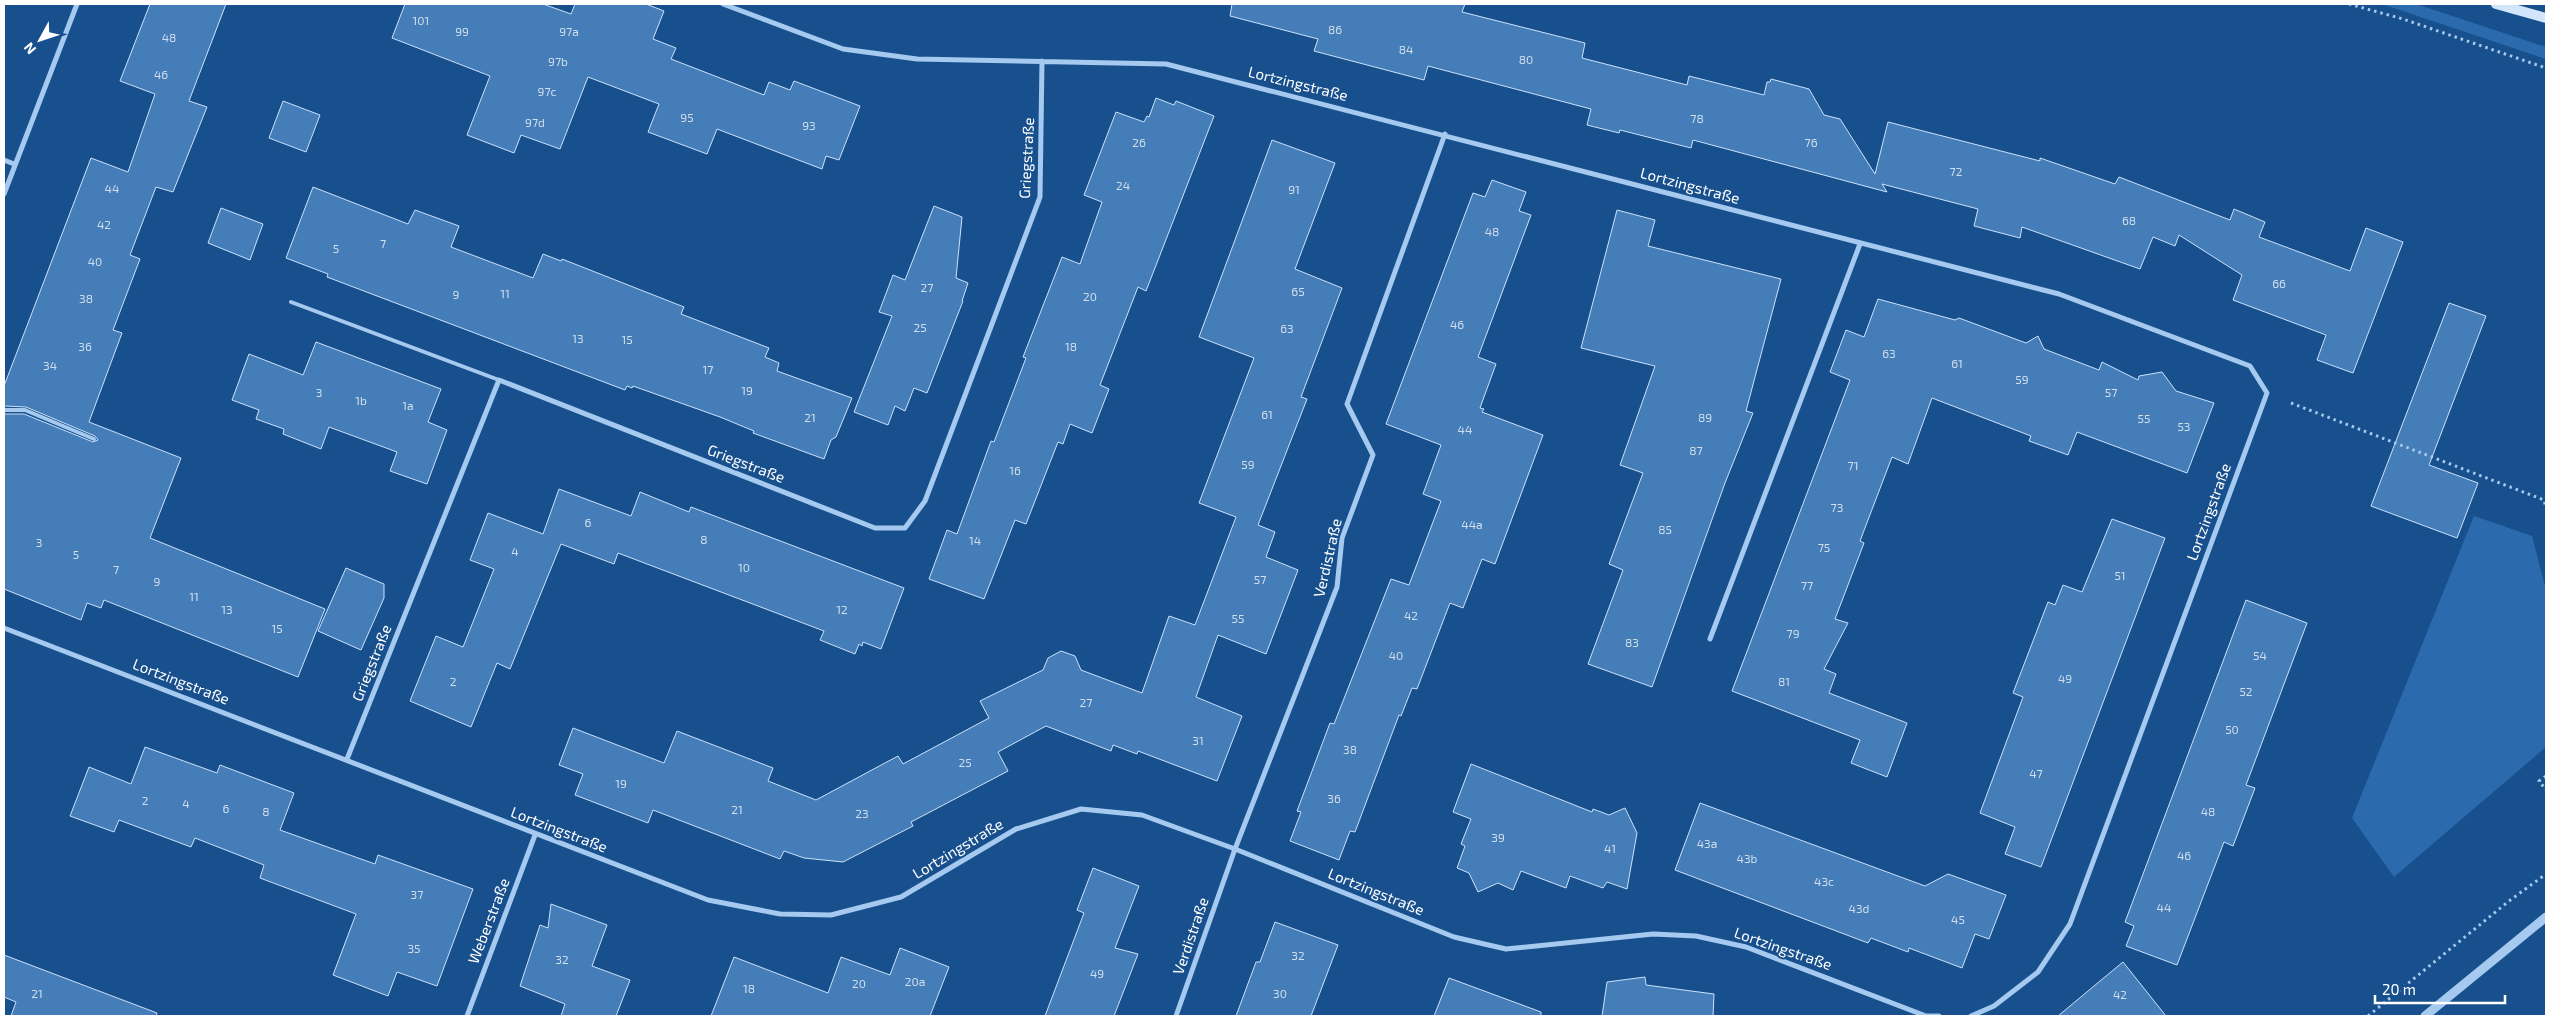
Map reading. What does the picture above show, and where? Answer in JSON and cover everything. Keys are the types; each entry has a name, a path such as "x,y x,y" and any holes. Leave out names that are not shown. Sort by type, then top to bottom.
{"main road":[{"path":"2496,4 2546,18"}],"street":[{"path":"4,194 77,4"},
{"name":"Lortzingstraße","path":"723,4 843,49 917,59 1166,64 1446,134 1860,244 2059,294 2250,366 2266,393 2070,924 2038,972 1994,1006 1971,1016"},
{"name":"Griegstraße","path":"346,759 499,380 875,528 905,528 925,500 1040,197 1042,61"},
{"name":"Verdistraße","path":"1176,1016 1235,850 1337,588 1342,538 1373,455 1347,404 1446,134"},
{"path":"4,160 14,164"},
{"path":"1710,640 1860,244"},
{"name":"Lortzingstraße","path":"4,628 346,759 535,835 708,900 789,914 831,915 901,897 1016,829 1080,810 1142,815 1454,937 1506,949 1653,934 1696,936 1746,947 1926,1016 1939,1016"},
{"name":"Weberstraße","path":"467,1016 535,835"},
{"path":"2425,1016 2546,917"}],"lane":[{"path":"291,302 499,380"},
{"path":"4,410 25,410 94,439"}],"path":[{"path":"2349,4 2403,19 2546,68"},
{"path":"2266,393 2544,500 2546,508"},
{"path":"2546,776 2539,781 2546,790"},
{"path":"2368,1016 2509,901 2546,874"}],"shaded area":[{"path":"2382,4 2416,4 2546,47 2546,59"},
{"path":"2474,516 2532,536 2546,590 2546,747 2394,877 2352,818"}],"building":[{"path":"150,4 226,4 189,101 207,107 173,192 156,187 130,255 140,259 113,330 122,333 89,422 181,458 150,538 325,609 298,677 104,600 101,608 87,603 81,620 4,589 4,414 24,414 93,442 98,440 95,436 26,407 4,406 4,386 91,158 128,172 155,94 120,81"},
{"path":"405,4 543,4 571,14 575,4 646,4 664,11 653,39 676,48 671,59 764,95 769,82 790,90 794,81 860,106 839,160 826,156 822,169 717,129 707,154 648,132 659,104 588,77 560,149 521,135 514,153 467,135 490,76 392,38"},
{"path":"1232,4 1465,4 1462,12 1585,43 1582,58 1687,85 1689,76 1764,95 1767,82 1770,82 1771,79 1809,89 1824,115 1840,119 1875,174 1888,122 2040,161 2040,158 2115,184 2119,177 2230,220 2234,209 2265,222 2259,237 2350,271 2366,228 2403,242 2353,373 2317,360 2326,335 2233,300 2242,275 2179,235 2175,246 2153,237 2140,269 2022,227 2020,238 1974,226 1978,209 1882,184 1887,192 1693,140 1691,148 1620,130 1619,133 1587,125 1591,109 1428,66 1424,80 1314,51 1318,39 1230,16"},
{"path":"1156,98 1174,105 1176,101 1214,116 1146,291 1138,287 1100,385 1109,389 1092,433 1070,424 1063,444 1058,442 1026,524 1015,520 984,599 929,579 947,530 957,534 991,441 994,442 1026,358 1023,357 1062,257 1080,264 1102,202 1084,195 1116,112 1144,122 1147,116 1149,117"},
{"path":"283,101 320,115 306,152 269,138"},
{"path":"1272,140 1335,163 1295,269 1342,288 1301,397 1307,399 1258,525 1275,532 1266,557 1298,570 1266,654 1218,635 1196,697 1242,716 1217,781 1138,751 1137,754 1113,745 1111,751 1046,726 998,752 1008,771 911,822 913,826 843,862 804,858 784,851 780,859 653,810 648,823 575,795 583,774 559,765 573,728 664,763 677,731 773,768 768,781 816,800 898,756 903,764 989,718 980,701 1043,670 1048,658 1061,651 1075,656 1081,670 1142,693 1169,616 1195,625 1236,517 1199,503 1254,358 1199,337"},
{"path":"1492,180 1526,192 1519,211 1531,215 1478,357 1496,364 1480,408 1484,409 1482,412 1543,435 1495,564 1482,559 1463,608 1450,603 1417,689 1412,688 1401,716 1399,715 1355,832 1350,831 1339,860 1290,841 1301,812 1297,811 1330,723 1334,724 1391,579 1409,585 1441,501 1423,494 1441,445 1386,424 1473,193 1485,197"},
{"path":"313,187 408,224 415,210 459,226 451,247 533,278 543,254 561,261 562,259 684,307 681,314 769,348 765,357 779,363 777,371 852,398 836,437 831,440 824,459 753,433 754,431 720,417 633,386 632,388 627,386 625,390 327,277 328,274 286,258"},
{"path":"934,206 962,217 956,278 968,283 963,301 927,393 914,388 905,411 895,406 888,425 854,412 892,316 879,312 893,275 905,280"},
{"path":"221,208 263,224 250,260 208,243"},
{"path":"1617,210 1655,220 1648,246 1781,279 1746,411 1753,413 1725,483 1652,687 1588,664 1623,570 1609,564 1643,473 1620,465 1655,366 1581,348"},
{"path":"1878,299 1955,320 1959,318 2026,343 2038,336 2044,349 2099,370 2102,362 2138,380 2139,376 2162,372 2176,391 2214,403 2187,473 2077,432 2068,455 2029,441 2031,436 1932,398 1908,464 1892,457 1860,541 1864,543 1835,619 1848,623 1824,669 1836,674 1829,693 1907,723 1887,777 1851,763 1860,740 1732,691 1850,380 1830,372 1846,330 1864,337"},
{"path":"2449,303 2486,316 2429,465 2478,483 2457,538 2371,506"},
{"path":"316,342 441,389 428,422 447,430 427,484 390,471 397,452 329,427 321,449 283,434 284,429 256,419 259,410 232,400 249,354 303,375"},
{"path":"559,489 631,516 640,492 689,512 691,507 904,588 881,649 863,642 862,646 859,644 855,654 820,640 824,631 618,553 614,564 561,544 510,669 497,663 471,727 410,701 436,636 463,647 494,569 470,560 488,513 543,534"},
{"path":"2112,519 2165,538 2041,867 2005,854 2015,827 1980,813 2023,697 2013,693 2048,602 2055,605 2063,585 2082,592"},
{"path":"346,568 384,584 384,598 361,650 318,631"},
{"path":"2246,600 2307,623 2246,785 2255,788 2233,846 2224,842 2177,965 2126,946 2134,926 2125,922"},
{"path":"145,747 217,773 220,765 294,793 280,830 375,864 378,855 473,889 437,986 397,972 388,996 333,975 356,914 260,878 264,865 195,838 191,847 119,820 114,832 70,816 89,767 131,784"},
{"path":"1471,764 1592,812 1593,809 1609,815 1625,808 1637,833 1627,889 1607,882 1603,888 1570,876 1566,888 1521,871 1513,890 1498,883 1478,892 1469,873 1457,868 1465,846 1461,844 1471,819 1453,812"},
{"path":"1700,803 1925,886 1948,874 2006,895 1989,939 1975,934 1962,968 1909,948 1908,952 1871,938 1868,943 1675,870"},
{"path":"1093,868 1139,886 1115,948 1138,954 1114,1016 1045,1016 1084,913 1077,910"},
{"path":"551,904 607,925 592,966 630,980 616,1016 561,1016 565,1004 520,986 540,925 548,928"},
{"path":"1275,922 1338,945 1311,1016 1236,1016 1256,962 1260,962"},
{"path":"900,948 949,967 930,1016 711,1016 734,957 828,993 841,957 890,975"},
{"path":"4,955 157,1013 156,1016 11,1016 16,1002 4,997"},
{"path":"2123,962 2166,1016 2058,1016 2100,981"},
{"path":"1645,977 1646,985 1714,994 1713,1016 1602,1016 1607,982"},
{"path":"1449,978 1541,1012 1541,1016 1434,1016"}]}
